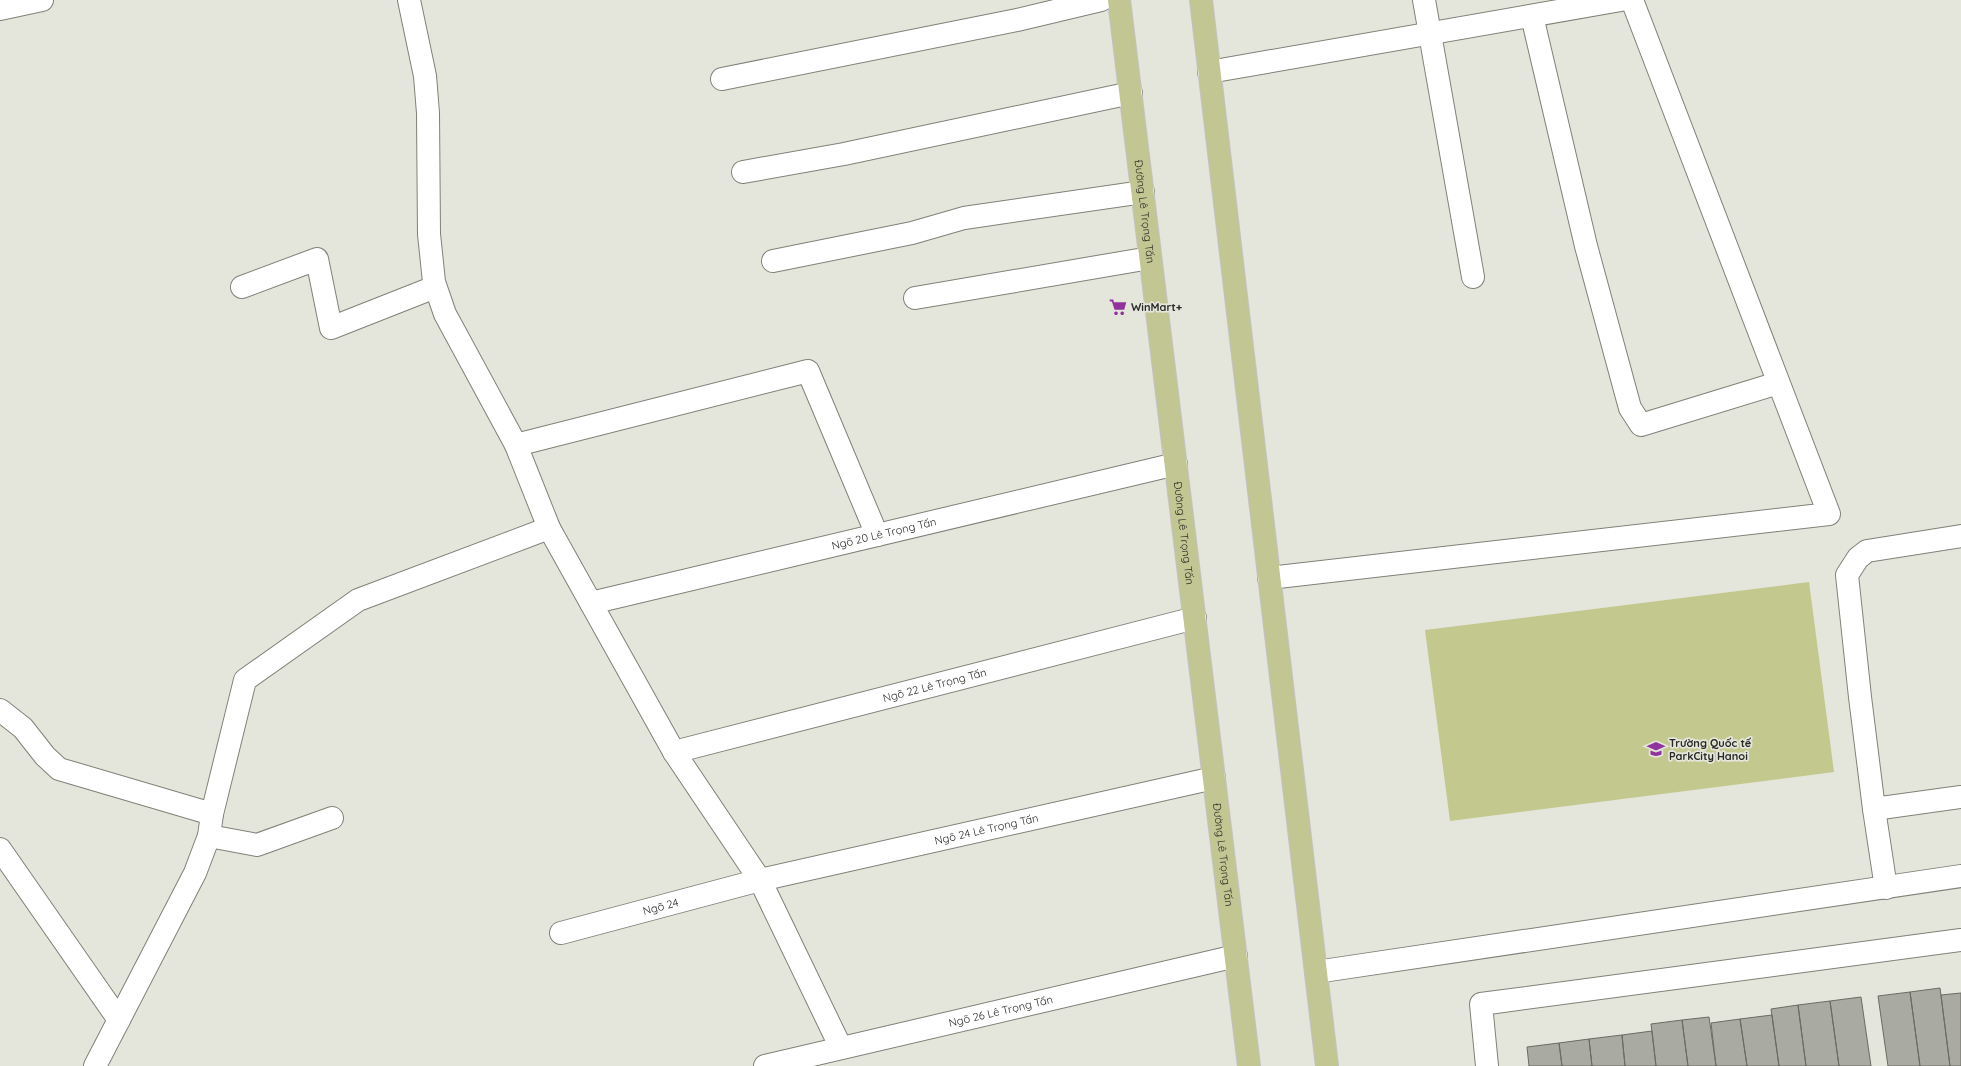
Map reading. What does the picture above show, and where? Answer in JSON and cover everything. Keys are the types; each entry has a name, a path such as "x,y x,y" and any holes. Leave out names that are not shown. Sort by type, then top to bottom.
{"main road":[{"name":"Đường Lê Trọng Tấn","path":"1119,0 1249,1066"},
{"path":"1201,0 1327,1066"}],"street":[{"path":"0,9 42,0"},
{"path":"409,0 425,76 428,113 429,234 435,287 444,314 516,445 549,528 674,752 760,880 841,1048"},
{"path":"722,79 1017,20 1101,0"},
{"path":"1424,0 1473,277"},
{"path":"1209,72 1621,0"},
{"path":"1269,578 1829,514 1632,0"},
{"path":"1532,16 1586,246 1630,408 1640,425 1778,383"},
{"path":"743,172 844,154 1131,93"},
{"path":"772,261 912,233 964,218 1143,192"},
{"path":"915,298 1150,258"},
{"path":"242,287 317,259 332,328 435,287"},
{"path":"516,445 808,372 877,535"},
{"name":"Ngõ 20 Lê Trọng Tấn","path":"591,603 1176,464"},
{"path":"95,1066 195,873 209,836 212,814 245,680 358,600 549,528"},
{"path":"1886,888 1860,697 1847,576 1858,558 1867,551 1961,536"},
{"name":"Ngõ 22 Lê Trọng Tấn","path":"674,752 1194,618"},
{"path":"0,710 23,728 45,756 59,769 212,814"},
{"name":"Ngõ 24 Lê Trọng Tấn","path":"760,880 1214,778"},
{"path":"1874,808 1961,797"},
{"path":"209,836 257,845 332,818"},
{"path":"0,849 119,1020"},
{"path":"1316,972 1961,876"},
{"name":"Ngõ 24","path":"561,934 760,880"},
{"path":"1487,1066 1481,1004 1961,940"},
{"name":"Ngõ 26 Lê Trọng Tấn","path":"765,1066 1236,956"}],"green space":[{"path":"1809,582 1834,772 1450,821 1425,630"}],"building":[{"path":"1940,988 1950,1066 1920,1066 1910,992"},
{"path":"1910,992 1920,1066 1888,1066 1878,996"},
{"path":"1961,993 1961,1066 1950,1066 1941,995"},
{"path":"1861,997 1871,1066 1839,1066 1830,1001"},
{"path":"1830,1001 1839,1066 1806,1066 1798,1005"},
{"path":"1798,1005 1806,1066 1779,1066 1771,1009"},
{"path":"1772,1015 1779,1066 1747,1066 1740,1019"},
{"path":"1709,1017 1716,1066 1688,1066 1682,1020"},
{"path":"1740,1019 1747,1066 1716,1066 1711,1023"},
{"path":"1682,1020 1688,1066 1656,1066 1651,1024"},
{"path":"1652,1031 1656,1066 1625,1066 1622,1035"},
{"path":"1622,1035 1625,1066 1592,1066 1589,1039"},
{"path":"1589,1039 1592,1066 1562,1066 1559,1043"},
{"path":"1559,1043 1562,1066 1529,1066 1527,1047"}],"place":[{"name":"WinMart+","path":"1118,307"},
{"name":"Trường Quốc tế ParkCity Hanoi","path":"1656,749"}]}
